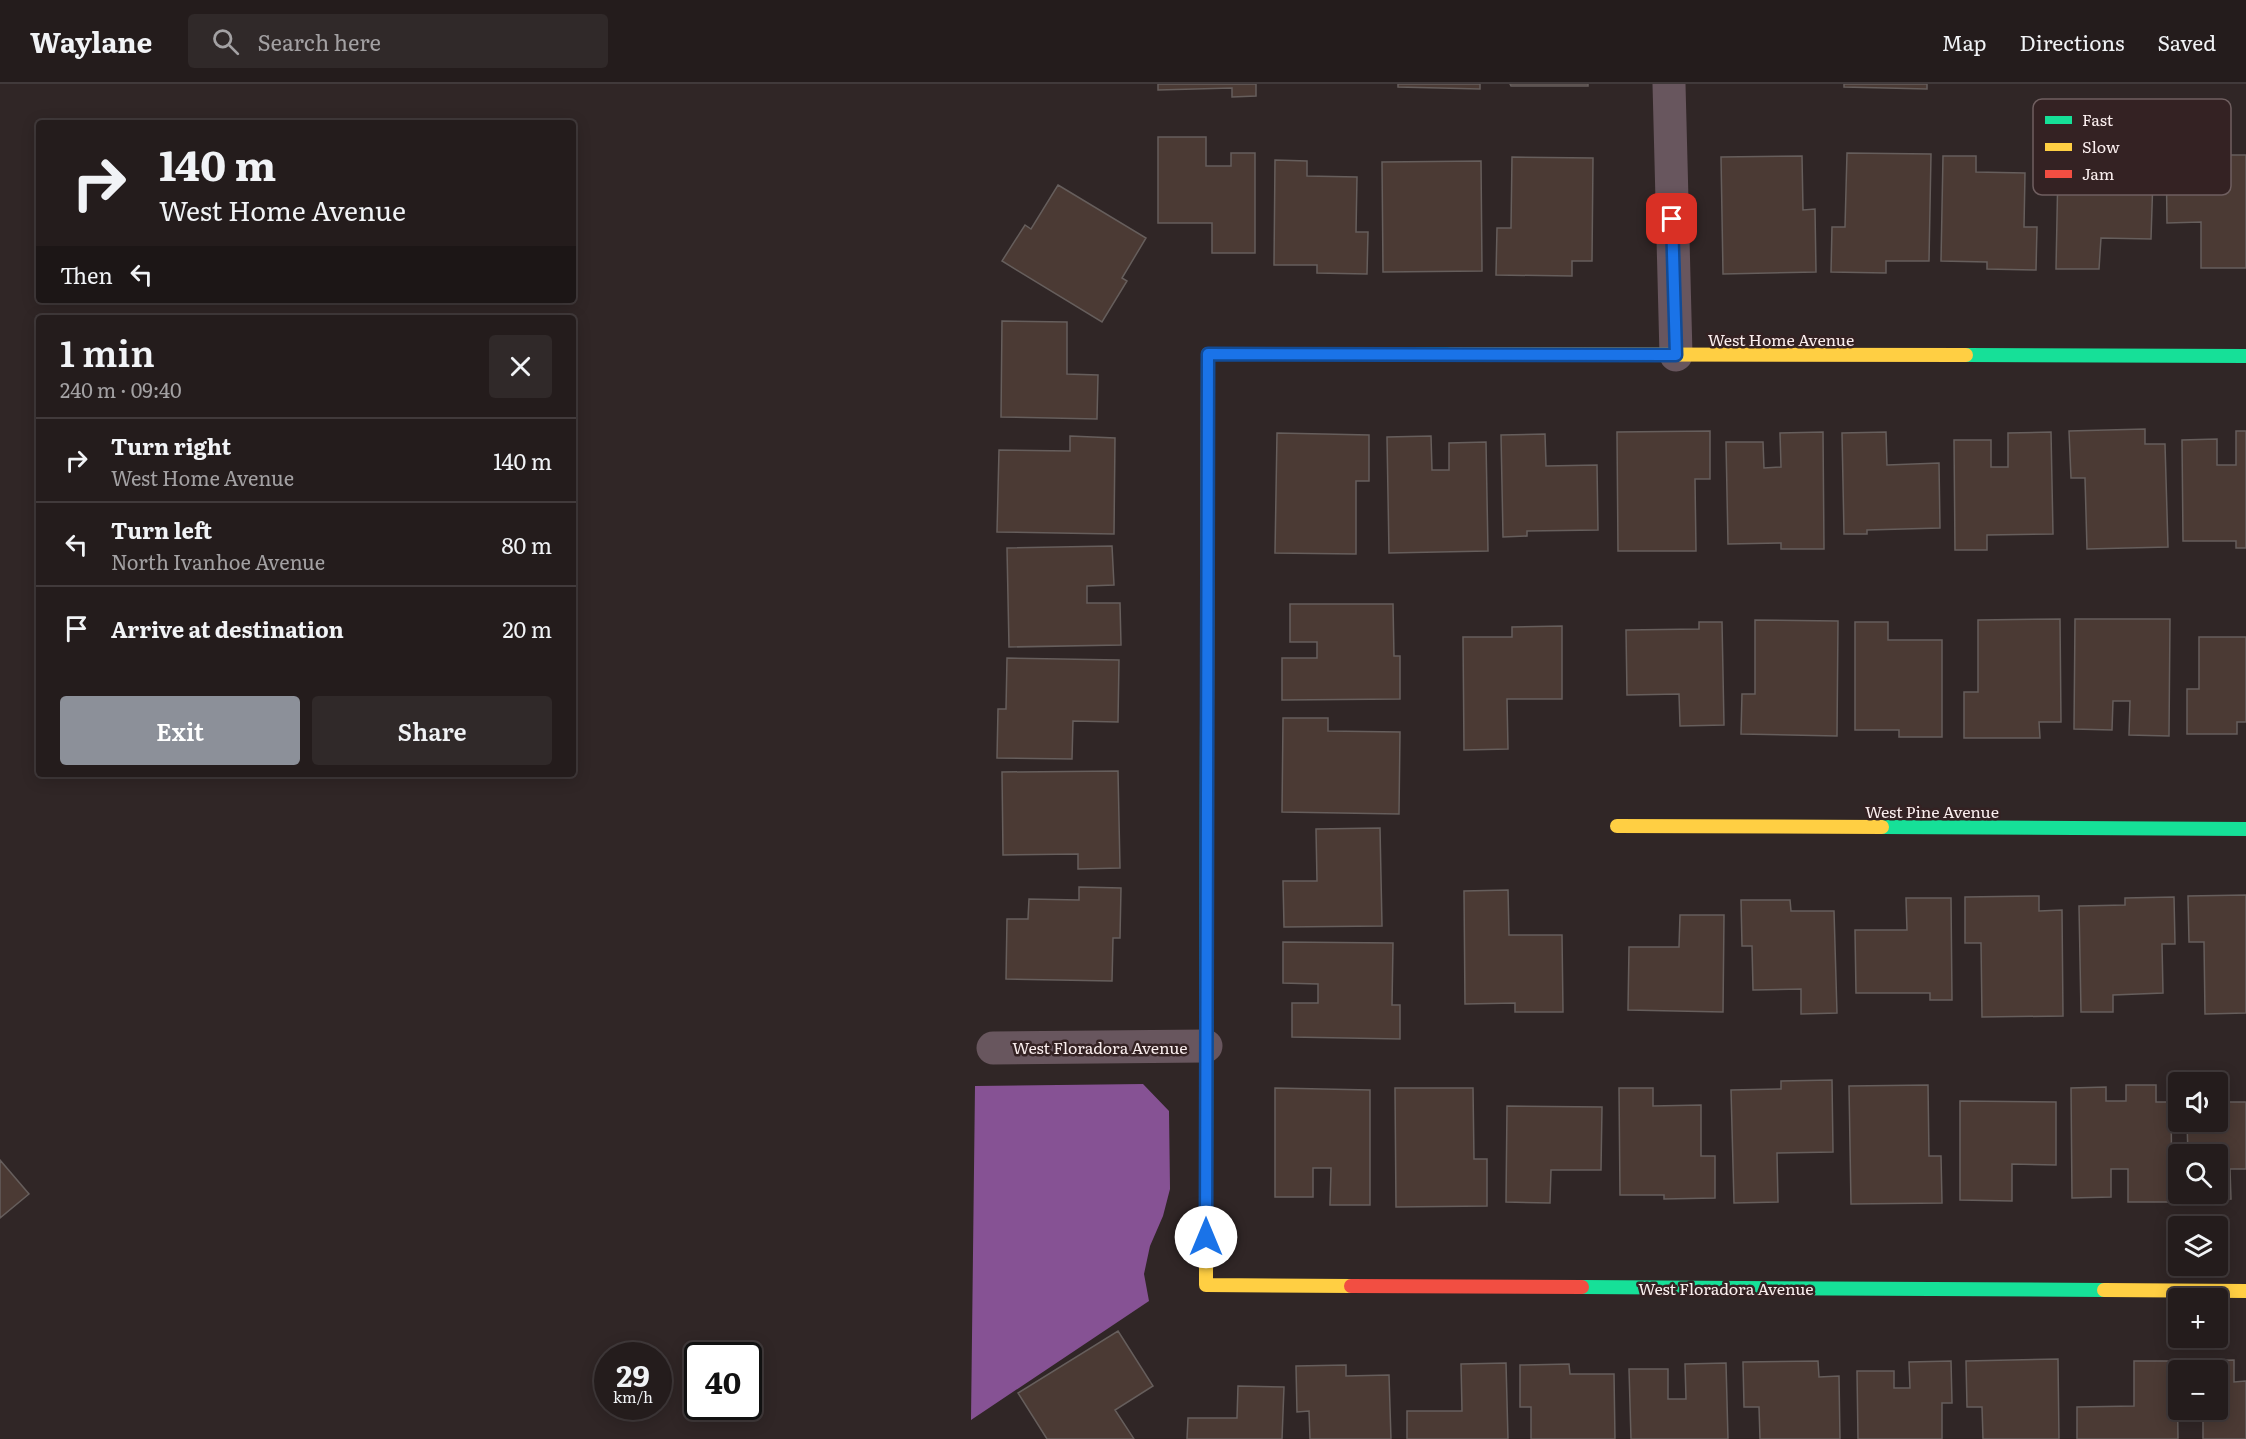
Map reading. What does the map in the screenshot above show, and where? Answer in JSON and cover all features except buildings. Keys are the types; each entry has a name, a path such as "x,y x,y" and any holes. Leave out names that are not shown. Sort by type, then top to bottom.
{"street":[{"path":"1669,84 1676,355"},
{"name":"West Home Avenue","path":"1206,1046 1208,354 2246,356"},
{"name":"West Pine Avenue","path":"1617,826 2246,830"},
{"name":"West Floradora Avenue","path":"993,1048 1206,1046 1206,1285 2246,1291"}],"shaded area":[{"path":"1143,1084 1169,1111 1170,1189 1163,1216 1150,1246 1144,1274 1149,1301 971,1420 975,1086"}],"traffic: fast":[{"path":"1225,354 1451,354"},
{"path":"1966,355 2246,356"},
{"path":"1206,1189 1207,717"},
{"path":"1882,827 2246,829"},
{"path":"1582,1287 2104,1290"}],"traffic: slow":[{"path":"1207,717 1208,354 1225,354"},
{"path":"1451,354 1966,355"},
{"path":"1617,826 1882,827"},
{"path":"1206,1189 1206,1285 1351,1286"},
{"path":"2104,1290 2246,1291"}],"traffic: jam":[{"path":"1351,1286 1582,1287"}],"route":[{"path":"1206,1237 1208,354 1676,355 1672,219"}]}
